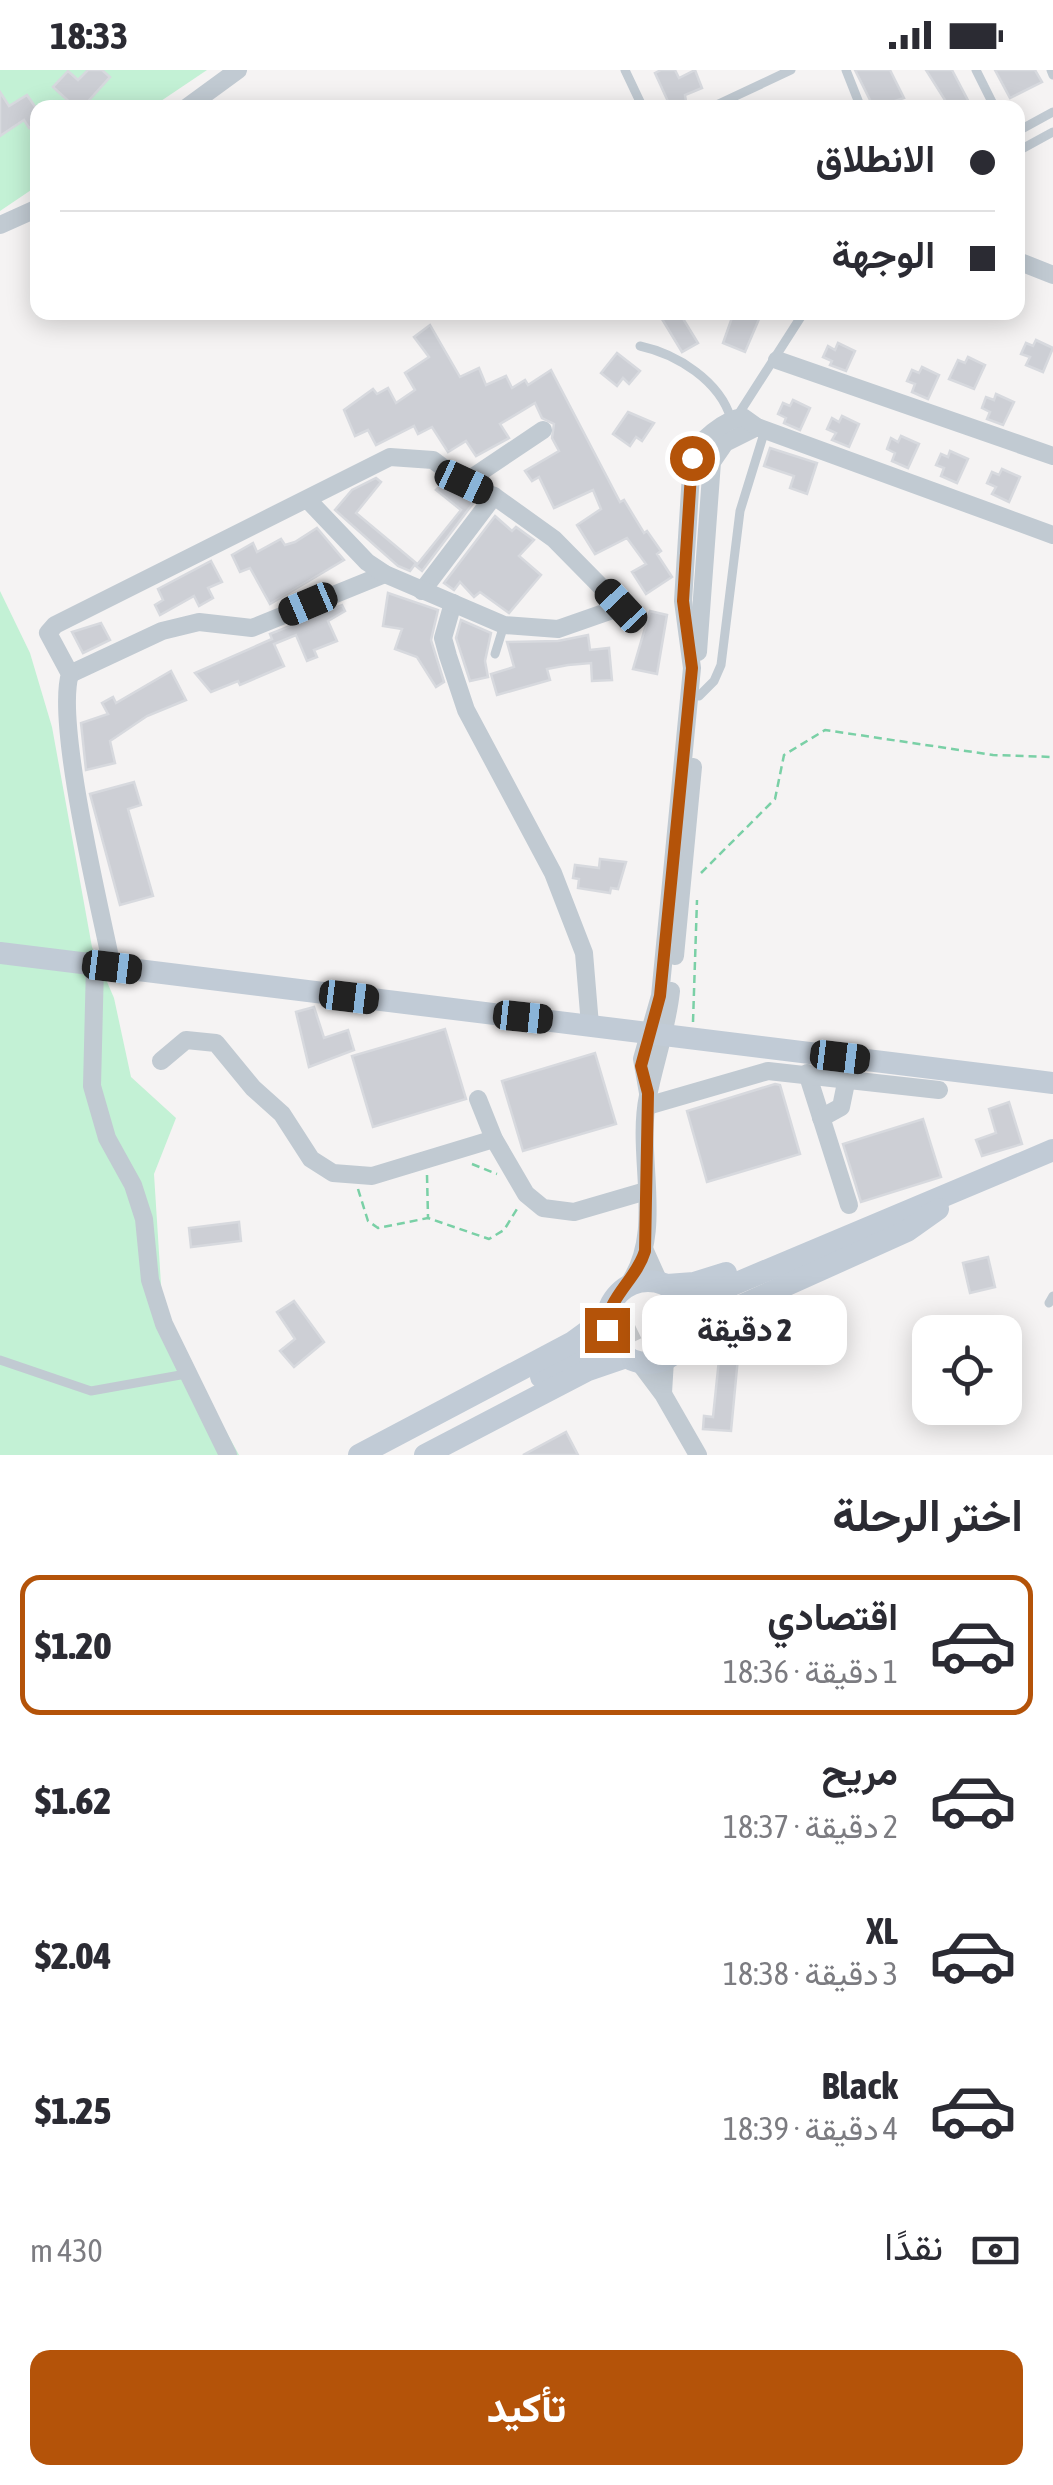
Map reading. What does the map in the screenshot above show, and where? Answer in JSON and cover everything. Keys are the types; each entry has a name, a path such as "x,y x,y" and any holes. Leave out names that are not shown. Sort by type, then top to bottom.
{"main road":[{"path":"0,954 1045,1082 1053,1104"},
{"path":"694,1302 1053,1149"},
{"path":"359,1455 574,1342 606,1318 617,1294 628,1286 713,1278 906,1201 950,1195"},
{"path":"688,1329 920,1224 950,1195"},
{"path":"425,1455 576,1376 632,1360 665,1360 684,1342 688,1329 685,1304 663,1284"},
{"path":"606,1318 610,1340 632,1360"},
{"path":"391,1455 587,1352"}],"street":[{"path":"197,100 238,70"},
{"path":"0,224 30,211"},
{"path":"1025,264 1053,275"},
{"path":"777,360 1053,456"},
{"path":"628,1286 645,1251 648,1100 683,891 678,856 692,668 683,601 692,458 700,442 734,418 1053,535"},
{"path":"678,856 699,696 712,462 725,443 761,428"},
{"path":"464,482 543,430"},
{"path":"70,674 48,633 55,625 307,498 390,457 433,460 464,482 494,496 554,539 621,606 558,629 504,625 422,591 366,562 307,498"},
{"path":"422,591 494,496"},
{"path":"228,1455 186,1374 150,1280 144,1219 134,1185 107,1138 92,1086 104,966 64,692 70,674 162,630 199,622 252,628 385,574"},
{"path":"453,603 443,638 448,656 466,710 554,873 584,953 590,1025"},
{"path":"161,1062 186,1040 216,1043 253,1088 282,1114 311,1159 332,1173 358,1178 494,1139"},
{"path":"648,1100 755,1073 807,1074 939,1090"},
{"path":"807,1074 849,1205"},
{"path":"821,1118 842,1107 847,1078"},
{"path":"478,1099 520,1193 536,1204 558,1212 646,1192"},
{"path":"645,1251 663,1284"},
{"path":"632,1360 663,1394 698,1455"},
{"path":"663,1394 665,1360"}],"lane":[{"path":"624,70 639,100"},
{"path":"726,100 791,70"},
{"path":"846,70 858,100"},
{"path":"976,70 990,100"},
{"path":"738,94 741,100"},
{"path":"1025,127 1053,112"},
{"path":"1025,147 1053,132"},
{"path":"640,346 666,354 709,382 734,418 777,360 800,320"},
{"path":"699,696 714,681 720,664 740,511 761,428"},
{"path":"495,654 504,625"},
{"path":"0,1360 91,1391 186,1374"}],"path":[{"path":"698,876 775,799 784,755 825,730 993,755 1053,758"},
{"path":"683,891 692,1037"},
{"path":"358,1178 372,1226 383,1228 428,1218 489,1239 509,1224 520,1193 448,1153"},
{"path":"423,1160 429,1186 428,1218"}],"green space":[{"path":"0,70 207,70 162,100 30,100 30,191 0,211"},
{"path":"0,591 30,653 52,727 92,947 114,998 131,1077 176,1118 154,1174 162,1300 190,1366 239,1455 0,1455"}],"building":[{"path":"88,70 102,70 110,77 89,100 67,100 53,87 68,71 78,80"},
{"path":"675,70 679,78 695,70 702,88 685,95 686,100 667,100 655,73"},
{"path":"855,70 890,70 904,98 870,100"},
{"path":"926,70 952,70 968,100 945,100"},
{"path":"995,70 1035,70 1042,82 1010,98"},
{"path":"0,92 9,106 27,95 30,127 24,120 0,136"},
{"path":"663,320 684,320 698,343 682,352"},
{"path":"731,320 759,320 745,352 723,343"},
{"path":"430,325 460,377 479,368 486,385 506,376 512,388 525,380 528,385 551,370 620,502 624,500 644,533 647,531 661,551 657,554 672,577 646,594 632,572 646,564 627,538 595,554 577,525 601,509 593,490 554,508 539,477 532,481 525,471 559,451 552,438 554,424 542,418 535,403 500,424 509,438 476,456 466,441 448,452 432,427 418,434 414,426 376,445 368,430 355,436 344,410 373,389 377,394 388,388 396,403 415,390 405,373 429,357 414,337"},
{"path":"1036,340 1053,348 1043,372 1026,365 1030,357 1021,354 1026,343 1033,346"},
{"path":"838,343 855,351 846,371 830,365 832,361 823,357 828,346 835,350"},
{"path":"617,353 640,371 629,384 623,378 617,386 601,373"},
{"path":"968,357 985,365 974,389 949,379 958,360 965,363"},
{"path":"922,367 939,375 928,399 912,392 915,384 907,381 912,370 919,373"},
{"path":"996,394 1014,402 1003,425 987,419 990,412 982,408 986,397 994,400"},
{"path":"793,400 810,408 800,430 784,423 786,418 778,414 783,403 790,406"},
{"path":"628,412 654,423 642,441 636,437 630,446 613,434"},
{"path":"842,416 859,424 849,447 832,440 836,433 827,429 832,418 839,422"},
{"path":"901,436 919,444 908,468 892,461 895,453 887,449 891,438 898,442"},
{"path":"770,448 817,463 807,494 790,488 794,476 764,466"},
{"path":"950,451 968,459 957,483 941,476 944,468 936,465 941,454 948,457"},
{"path":"1002,469 1020,477 1009,502 992,494 996,487 987,483 992,472 999,475"},
{"path":"376,478 381,482 356,513 416,563 410,571 398,566 335,510 352,490"},
{"path":"443,483 474,502 422,571 416,566 461,510 436,490"},
{"path":"495,516 512,531 516,527 534,540 519,556 541,575 509,613 480,592 474,597 460,582 454,590 444,583"},
{"path":"317,528 344,560 270,604 250,568 240,572 232,555 253,543 257,552 281,539 285,545 295,542"},
{"path":"211,561 222,582 208,588 213,598 199,606 194,596 160,615 155,605 163,600 158,589"},
{"path":"388,593 438,610 431,640 444,682 436,687 417,657 395,649 402,629 383,626"},
{"path":"342,605 345,611 328,621 337,641 314,650 317,657 307,661 296,635 274,644 284,666 240,685 238,681 211,692 195,673 272,639 270,634"},
{"path":"650,611 667,615 657,674 633,669"},
{"path":"461,620 491,633 485,661 488,677 470,681 456,638"},
{"path":"101,623 110,640 83,653 72,632"},
{"path":"588,635 590,650 609,648 612,680 592,681 591,663 568,665 547,669 550,680 497,695 491,674 514,667 507,642 558,641"},
{"path":"171,671 186,700 147,716 110,741 115,763 86,770 81,723 108,714 102,703 113,697 116,703"},
{"path":"134,782 141,805 128,809 153,896 120,905 90,794"},
{"path":"600,859 626,862 618,889 611,888 610,893 578,888 579,879 573,878 575,865 599,868"},
{"path":"314,1007 324,1038 348,1030 354,1050 309,1067 296,1012"},
{"path":"445,1029 466,1099 373,1127 352,1056"},
{"path":"595,1053 616,1124 523,1151 502,1081"},
{"path":"780,1085 800,1154 707,1182 687,1111"},
{"path":"1009,1102 1022,1144 982,1156 976,1140 996,1133 989,1109"},
{"path":"923,1119 941,1177 861,1202 843,1144"},
{"path":"239,1222 241,1241 191,1247 189,1228"},
{"path":"988,1257 995,1287 970,1293 963,1263"},
{"path":"294,1301 324,1342 294,1367 280,1351 295,1339 277,1312"},
{"path":"741,1326 731,1431 703,1429 704,1416 713,1417 722,1331"},
{"path":"566,1432 578,1455 523,1455"}],"tunnel":[{"path":"587,1352 694,1301"}],"route":[{"path":"607,1330 610,1305 628,1286 645,1251 648,1093 641,1066 660,996 692,668 683,601 692,458"}]}
